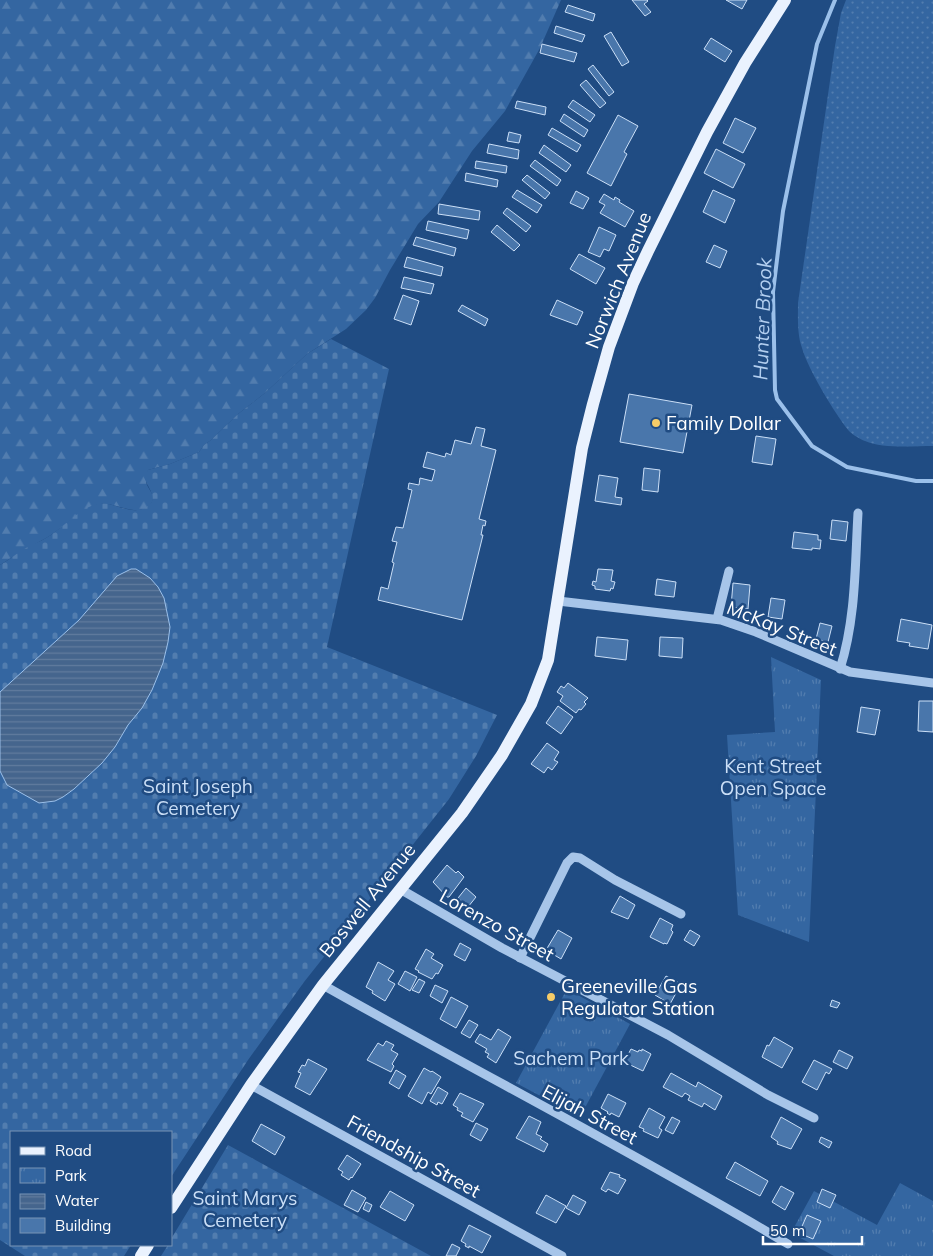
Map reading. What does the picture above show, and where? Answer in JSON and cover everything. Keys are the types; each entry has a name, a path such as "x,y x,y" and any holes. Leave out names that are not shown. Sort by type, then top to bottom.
{"main road":[{"name":"Norwich Avenue","path":"558,602 578,471 588,421 609,347 627,298 648,251 715,116 759,39 785,0"},
{"name":"Boswell Avenue","path":"172,1206 251,1085 323,985 462,813 502,755 531,704 548,660 558,602"}],"street":[{"path":"840,669 851,613 858,513"},
{"path":"717,619 729,571"},
{"name":"McKay Street","path":"558,602 717,619 756,632 840,669 864,675 933,683"},
{"path":"520,958 567,863 573,857 580,858 615,880 681,914"},
{"name":"Lorenzo Street","path":"400,889 520,958 660,1031 768,1095 814,1118"},
{"name":"Elijah Street","path":"323,985 491,1079 694,1188 788,1244"},
{"name":"Friendship Street","path":"251,1085 562,1256"}],"green space":[{"path":"0,0 561,0 540,48 505,111 472,151 439,202 418,224 366,310 346,329 307,354 265,393 238,414 204,445 199,452 170,464 148,470 146,484 153,499 148,507 142,510 135,510 107,504 94,505 52,534 0,565"},
{"path":"846,0 933,0 933,446 898,447 880,445 872,444 857,437 843,423 822,391 800,343 798,303 835,46 841,13"},
{"name":"Saint Joseph Cemetery","path":"331,339 389,369 327,647 497,715 476,756 449,799 304,982 248,1060 172,1175 172,1131 10,1131 10,1246 130,1246 124,1256 25,1256 0,1240 0,565 52,534 83,510 97,504 110,504 130,510 143,509 149,505 152,495 144,477 148,470 170,464 199,452 204,445 238,414 265,393 307,354"},
{"name":"Kent Street Open Space","path":"771,657 821,680 809,942 738,915 727,735 775,732"},
{"name":"Sachem Park","path":"567,989 630,1024 580,1117 516,1083"},
{"name":"Saint Marys Cemetery","path":"228,1145 431,1256 161,1256 167,1246 172,1246 172,1237"},
{"path":"900,1183 933,1201 933,1256 834,1256 791,1233 814,1191 877,1225"}],"water":[{"path":"131,569 136,569 150,578 164,598 170,627 163,663 142,708 102,763 63,797 55,801 39,803 7,785 0,771 0,692 79,620 117,576"}],"building":[{"path":"632,0 647,0 644,4 651,12 645,16"},
{"path":"726,0 747,0 742,9"},
{"path":"568,5 595,14 593,21 565,12"},
{"path":"556,26 585,35 582,42 554,33"},
{"path":"611,32 629,62 622,66 604,36"},
{"path":"711,38 732,51 725,62 704,49"},
{"path":"542,44 577,53 574,62 540,53"},
{"path":"593,65 614,92 609,96 588,69"},
{"path":"586,80 606,103 600,108 580,85"},
{"path":"573,100 595,115 590,122 568,107"},
{"path":"517,101 546,107 545,115 515,108"},
{"path":"564,114 588,130 584,137 560,121"},
{"path":"618,115 638,126 624,152 627,154 611,186 587,173"},
{"path":"735,118 756,128 743,153 723,143"},
{"path":"552,128 581,145 577,152 548,135"},
{"path":"509,132 521,135 519,143 507,141"},
{"path":"489,144 519,150 518,159 487,153"},
{"path":"544,145 571,165 566,172 539,153"},
{"path":"716,149 745,164 733,188 704,173"},
{"path":"535,160 561,180 557,186 530,166"},
{"path":"476,161 507,166 506,173 475,168"},
{"path":"466,173 498,180 497,187 465,181"},
{"path":"527,175 550,193 545,199 522,180"},
{"path":"517,190 542,205 537,213 512,197"},
{"path":"713,190 735,200 725,223 703,212"},
{"path":"576,191 589,198 583,209 570,203"},
{"path":"604,194 614,200 615,197 620,200 619,202 634,211 625,227 600,213 605,205 599,202"},
{"path":"439,204 480,211 479,220 438,214"},
{"path":"507,208 531,226 526,232 503,213"},
{"path":"428,221 469,230 467,239 426,230"},
{"path":"497,225 520,245 514,251 491,232"},
{"path":"599,227 616,235 609,251 604,249 600,257 588,252"},
{"path":"416,237 456,248 454,256 413,245"},
{"path":"714,245 727,251 720,268 706,262"},
{"path":"579,254 605,268 596,284 570,269"},
{"path":"407,257 443,267 441,276 404,267"},
{"path":"404,277 434,284 431,294 401,288"},
{"path":"403,295 419,301 411,325 394,319"},
{"path":"557,300 583,312 577,325 550,315"},
{"path":"462,305 488,319 485,326 458,311"},
{"name":"Family Dollar","path":"629,394 692,405 683,453 620,442"},
{"path":"476,427 485,429 481,446 496,450 479,519 486,521 485,526 483,525 481,535 483,535 462,620 378,600 381,587 388,589 397,542 392,541 396,527 403,528 412,490 408,489 409,483 419,485 420,478 432,481 435,470 423,467 427,452 445,457 446,453 451,455 455,440 471,444"},
{"path":"756,436 776,439 772,465 752,462"},
{"path":"644,468 660,470 658,492 642,490"},
{"path":"599,475 618,478 615,497 622,498 621,505 595,501"},
{"path":"832,520 848,522 846,541 830,539"},
{"path":"794,532 818,535 818,540 821,540 820,549 792,548"},
{"path":"598,569 613,570 611,581 615,582 613,589 611,588 610,591 595,589 595,586 592,585 593,581 596,582"},
{"path":"657,579 676,582 674,597 655,595"},
{"path":"733,583 750,585 748,609 731,607"},
{"path":"771,598 785,600 782,619 768,617"},
{"path":"901,619 932,625 928,649 909,646 910,643 897,641"},
{"path":"820,623 832,626 828,642 816,639"},
{"path":"597,637 628,640 626,660 595,656"},
{"path":"660,637 683,638 682,658 659,656"},
{"path":"568,683 588,698 584,702 586,704 576,713 560,701 563,696 557,692 561,686 564,688"},
{"path":"919,701 933,701 933,732 918,731"},
{"path":"558,706 573,717 561,734 546,723"},
{"path":"861,707 880,710 875,735 857,732"},
{"path":"547,743 559,752 554,760 558,762 552,770 548,767 544,773 531,764"},
{"path":"447,865 464,877 449,897 433,882"},
{"path":"466,888 476,897 468,907 458,898"},
{"path":"620,896 635,905 628,919 611,912"},
{"path":"660,918 673,925 671,930 673,932 667,944 650,937"},
{"path":"558,930 572,938 561,959 546,950"},
{"path":"690,930 700,936 694,946 684,940"},
{"path":"460,943 471,949 465,961 454,955"},
{"path":"426,949 434,954 431,958 443,965 438,974 436,973 432,979 415,969"},
{"path":"378,962 394,971 388,980 395,984 385,1001 366,987"},
{"path":"405,971 417,977 410,991 398,984"},
{"path":"666,976 681,984 670,1004 655,995"},
{"path":"419,979 425,982 419,993 412,990"},
{"path":"435,985 448,991 442,1003 430,996"},
{"name":"Greeneville Gas Regulator Station","path":"550,991 556,995 552,1002 546,998"},
{"path":"451,997 468,1006 456,1028 440,1019"},
{"path":"832,1000 840,1003 837,1008 830,1006"},
{"path":"469,1020 478,1025 470,1038 461,1033"},
{"path":"498,1029 511,1037 496,1063 487,1057 489,1054 485,1052 487,1049 475,1042 480,1034 491,1040"},
{"path":"774,1037 793,1048 782,1068 762,1057 767,1045 769,1046"},
{"path":"386,1041 394,1045 391,1050 398,1054 392,1064 394,1066 391,1072 367,1060 378,1043 383,1046"},
{"path":"631,1049 638,1052 639,1050 642,1051 642,1049 651,1054 643,1071 624,1062"},
{"path":"839,1050 853,1057 847,1069 833,1062"},
{"path":"308,1059 327,1069 310,1095 295,1087 301,1073 298,1072 302,1065 305,1066"},
{"path":"814,1060 832,1069 829,1074 826,1072 817,1090 802,1082"},
{"path":"424,1068 441,1077 431,1094 428,1092 422,1104 408,1096"},
{"path":"396,1070 406,1076 399,1089 389,1083"},
{"path":"671,1073 696,1087 698,1082 722,1096 715,1110 704,1103 702,1107 688,1100 690,1096 685,1093 682,1097 663,1087"},
{"path":"438,1087 448,1093 442,1104 438,1102 437,1105 430,1101"},
{"path":"460,1093 484,1104 473,1122 461,1116 463,1113 453,1105"},
{"path":"608,1094 626,1103 619,1117 611,1113 610,1115 601,1108"},
{"path":"649,1108 665,1117 659,1128 662,1130 658,1138 639,1127"},
{"path":"529,1116 541,1122 536,1134 542,1137 540,1139 548,1144 544,1152 516,1138"},
{"path":"672,1117 680,1121 673,1134 665,1130"},
{"path":"781,1117 802,1129 791,1149 777,1144 778,1142 771,1137"},
{"path":"476,1123 488,1129 481,1141 470,1135"},
{"path":"261,1124 285,1137 275,1155 252,1141"},
{"path":"821,1137 832,1142 829,1148 819,1142"},
{"path":"347,1155 361,1164 349,1180 341,1175 343,1172 338,1169"},
{"path":"735,1162 768,1181 760,1196 726,1178"},
{"path":"610,1172 620,1175 619,1177 626,1180 618,1194 608,1189 606,1192 601,1189"},
{"path":"781,1186 794,1193 785,1210 772,1202"},
{"path":"822,1189 836,1195 830,1208 817,1202"},
{"path":"352,1190 366,1198 358,1212 344,1205"},
{"path":"390,1191 414,1205 405,1221 380,1207"},
{"path":"546,1195 566,1206 556,1223 536,1213"},
{"path":"573,1195 586,1202 579,1215 566,1208"},
{"path":"366,1202 372,1205 369,1212 363,1209"},
{"path":"807,1215 821,1221 813,1239 799,1233"},
{"path":"469,1225 491,1236 482,1253 469,1246 469,1248 465,1246 466,1244 461,1241"},
{"path":"452,1244 460,1248 456,1256 446,1256"}],"waterway":[{"name":"Hunter Brook","path":"835,0 817,44 783,211 773,292 775,390 777,399 812,446 847,467 916,481 933,481"}],"place":[{"name":"Family Dollar","path":"656,423"},
{"name":"Greeneville Gas Regulator Station","path":"551,997"}]}
